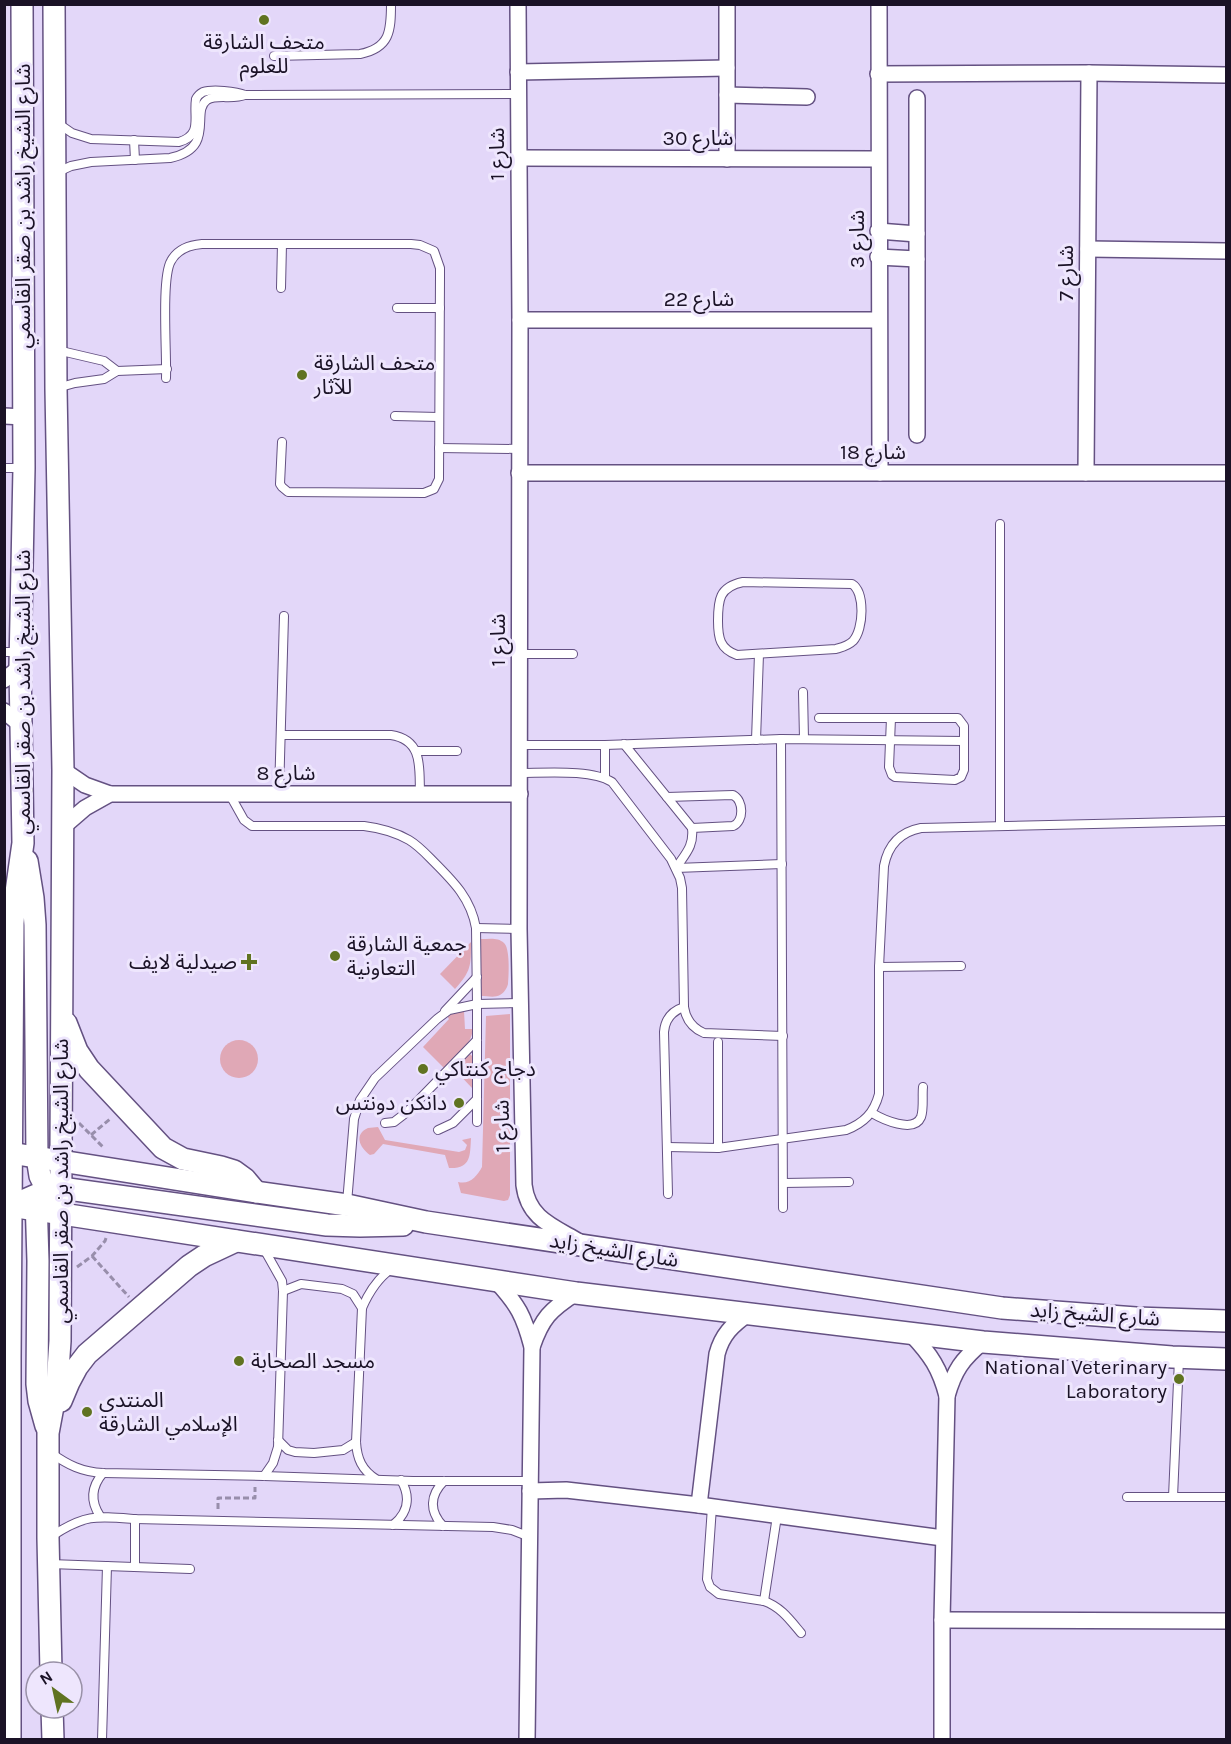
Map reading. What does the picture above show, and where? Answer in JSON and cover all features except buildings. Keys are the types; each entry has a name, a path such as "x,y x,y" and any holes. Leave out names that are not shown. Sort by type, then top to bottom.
{"main road":[{"name":"شارع الشيخ راشد بن صقر القاسمي","path":"22,4 22,209 14,416 13,663 22,726 23,843 15,898 8,1152 61,1214 60,1341 57,1385 48,1442 51,1660"},
{"name":"شارع الشيخ راشد بن صقر القاسمي","path":"10,1740 8,1206 61,1161 63,770 56,389 54,4"},
{"path":"22,209 36,213 34,251 36,256 39,259 55,260"},
{"path":"23,843 33,898 35,925 33,1184 37,1384 48,1442"},
{"path":"62,1011 77,1051 89,1069 155,1140 172,1154 194,1162 234,1171 245,1179 256,1192"},
{"path":"4,1048 12,1020"},
{"name":"شارع الشيخ زايد","path":"61,1161 347,1205 426,1222 1002,1308 1136,1318 1227,1321"},
{"path":"33,1184 327,1225 382,1226 426,1222"},
{"path":"85,1218 79,1210 79,1200 81,1196 90,1191"},
{"name":"شارع الشيخ زايد","path":"61,1214 576,1293 983,1342 1227,1359"},
{"path":"48,1442 69,1382 77,1367 99,1343 189,1266 236,1241"},
{"path":"52,1720 53,1740"}],"street":[{"name":"شارع 1","path":"518,4 519,929 525,1193 537,1215 585,1245"},
{"path":"727,4 727,159"},
{"name":"شارع 3","path":"879,4 880,473"},
{"path":"518,72 727,68"},
{"path":"878,74 1227,75"},
{"name":"شارع 7","path":"1086,473 1089,74"},
{"path":"727,95 807,97"},
{"path":"916,98 917,435"},
{"name":"شارع 30","path":"518,158 878,159"},
{"path":"878,231 917,234"},
{"path":"1088,249 1227,251"},
{"path":"878,257 917,259"},
{"name":"شارع 22","path":"520,320 878,320"},
{"name":"شارع 18","path":"519,473 1227,473"},
{"path":"4,711 22,726"},
{"path":"63,770 85,785 110,794"},
{"name":"شارع 8","path":"63,826 85,808 110,794 520,794"},
{"path":"496,1281 520,1310 532,1347 527,1740"},
{"path":"532,1347 538,1329 547,1315 576,1293"},
{"path":"706,1506 717,1353 723,1336 748,1314"},
{"path":"911,1334 938,1367 947,1396"},
{"path":"942,1740 943,1538 947,1396 958,1366 983,1342"},
{"path":"530,1486 706,1506 943,1538"},
{"path":"942,1620 1227,1621"}],"lane":[{"path":"274,56 369,52 384,42 388,35 391,26 391,4"},
{"path":"55,120 72,133 84,138 173,142 184,140 194,133 195,103 201,93 228,91 245,95"},
{"path":"55,173 81,164 170,158 183,154 197,139 200,133 201,109 205,102 212,98 236,98 245,95 518,94"},
{"path":"134,140 135,160"},
{"path":"281,288 282,244"},
{"path":"56,350 104,361 117,370 167,374 167,270 176,254 193,245 411,244 434,251 440,268 439,479 434,489 429,492 291,492 284,490 280,484 282,442"},
{"path":"397,308 440,308"},
{"path":"56,389 75,383 105,379 117,370"},
{"path":"395,416 439,417"},
{"path":"439,448 519,449"},
{"path":"1000,524 1000,826"},
{"path":"743,582 846,583 856,587 860,597 860,624 853,641 836,649 759,654 730,653 720,642 718,605 720,598 729,587 743,582"},
{"path":"279,794 284,615"},
{"path":"519,654 573,654"},
{"path":"756,740 759,654"},
{"path":"803,692 804,739"},
{"path":"819,718 891,718 958,718 964,726 962,777 959,779 899,779 895,777 890,771 891,718"},
{"path":"281,735 391,735 403,738 416,751 419,762 420,794"},
{"path":"781,739 783,1208"},
{"path":"519,745 605,745 781,739 964,741"},
{"path":"624,744 692,828 693,839 688,852 676,867"},
{"path":"605,745 605,778"},
{"path":"416,751 457,751"},
{"path":"519,773 591,774 605,778 617,789 676,867 682,888 684,1007 692,1026 704,1033 783,1036"},
{"path":"230,793 243,820 252,826 364,826 387,830 408,839 454,882 469,904 476,928 477,1122"},
{"path":"667,797 734,795 738,798 740,820 737,824 692,828"},
{"path":"667,1147 718,1148 846,1130 856,1126 872,1113 879,1094 879,967 884,866 888,850 905,832 921,828 1227,821"},
{"path":"676,867 782,864"},
{"path":"476,928 519,929"},
{"path":"879,967 962,966"},
{"path":"347,1205 353,1124 360,1100 375,1078 477,977"},
{"path":"442,1014 456,1008 477,1004 521,1003"},
{"path":"668,1194 664,1032 666,1021 670,1016 684,1007"},
{"path":"385,1123 401,1118 477,1040"},
{"path":"718,1042 718,1148"},
{"path":"872,1113 898,1124 917,1122 922,1114 922,1087"},
{"path":"438,1130 453,1123 477,1099"},
{"path":"783,1183 849,1182"},
{"path":"262,1245 282,1281 283,1291 277,1455 264,1476"},
{"path":"378,1479 361,1465 357,1454 362,1308 376,1283 397,1265"},
{"path":"283,1291 301,1284 342,1289 353,1294 362,1308"},
{"path":"1173,1497 1179,1357"},
{"path":"278,1440 295,1452 314,1453 342,1450 356,1443"},
{"path":"48,1442 77,1468 85,1472 444,1481 530,1486"},
{"path":"100,1516 93,1502 93,1494 98,1479 103,1473"},
{"path":"393,1525 400,1520 407,1504 405,1487 400,1480"},
{"path":"443,1526 433,1512 432,1503 438,1487 444,1481"},
{"path":"1127,1497 1227,1497"},
{"path":"706,1506 708,1584 714,1592 719,1594 765,1601 778,1608 801,1633"},
{"path":"48,1538 75,1522 100,1516 135,1519 502,1528 530,1537"},
{"path":"765,1601 777,1516"},
{"path":"135,1519 135,1567"},
{"path":"49,1564 190,1569"},
{"path":"102,1740 107,1566"}],"path":[{"path":"91,1135 124,1107"},
{"path":"92,1256 139,1308"},
{"path":"218,1521 218,1498 255,1498 255,1476"}],"shaded area":[{"path":"481,939 499,940 506,946 509,962 508,984 504,992 498,996 481,996"},
{"path":"471,942 469,968 455,989 440,974"},
{"path":"464,1011 465,1029 473,1029 472,1035 462,1051 445,1069 423,1047 449,1019 446,1015"},
{"path":"510,1014 510,1195 508,1200 504,1201 461,1193 458,1182 470,1181 482,1167 486,1016"},
{"path":"239,1040 253,1045 258,1059 253,1073 239,1078 225,1073 220,1059 225,1045"},
{"path":"470,1054 472,1056 472,1088 454,1069"},
{"path":"378,1127 385,1140 459,1152 465,1150 467,1145 462,1140 471,1138 468,1160 462,1166 449,1168 445,1155 383,1144 374,1154 370,1155 360,1141 361,1134 368,1128"}],"place":[{"name":"متحف الشارقة للعلوم","path":"264,20"},
{"name":"متحف الشارقة للآثار","path":"302,375"},
{"name":"جمعية الشارقة التعاونية","path":"335,956"},
{"name":"صيدلية لايف","path":"249,962"},
{"name":"دجاج كنتاكي","path":"423,1069"},
{"name":"دانكن دونتس","path":"459,1103"},
{"name":"مسجد الصحابة","path":"239,1361"},
{"name":"National Veterinary Laboratory","path":"1179,1379"},
{"name":"المنتدى الإسلامي الشارقة","path":"87,1412"}]}
